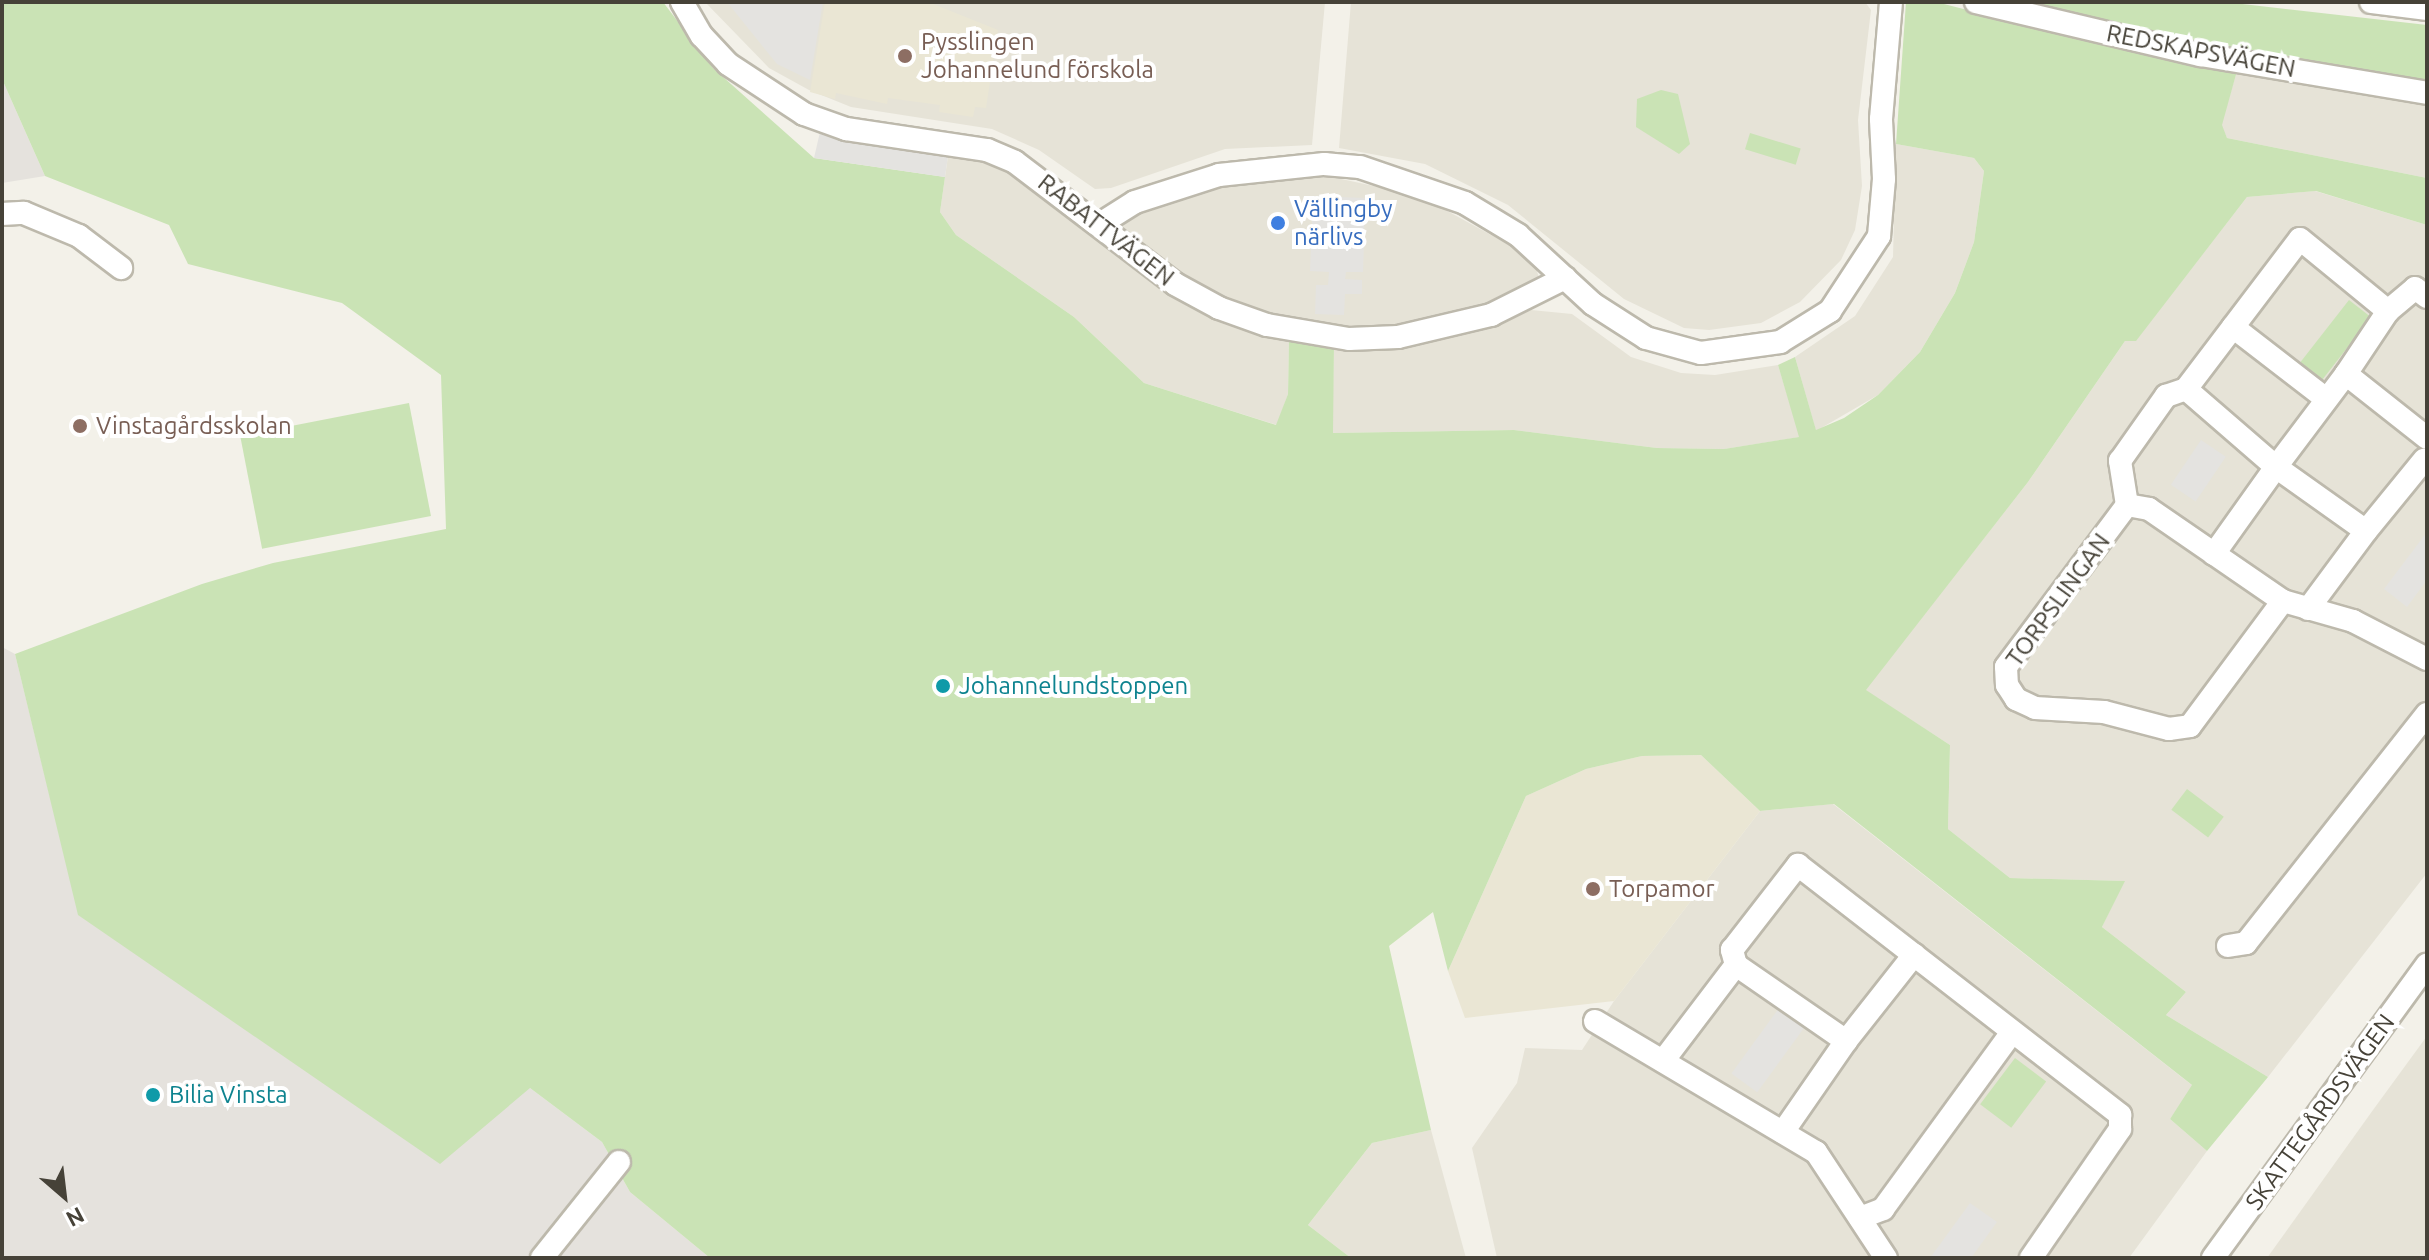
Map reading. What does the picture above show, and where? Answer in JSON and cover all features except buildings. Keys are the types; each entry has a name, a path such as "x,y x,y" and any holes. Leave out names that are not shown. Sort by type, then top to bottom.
{"street":[{"name":"RABATTVÄGEN","path":"682,2 702,36 728,64 804,114 846,129 987,150 1015,162 1175,284 1219,308 1309,334 1398,337 1445,328 1526,302 1565,278"},
{"path":"1100,224 1165,189 1219,175 1294,165 1352,166 1465,203 1518,235 1622,326 1672,348 1701,353 1780,342 1830,311 1879,236 1884,179 1881,119 1891,2"},
{"name":"REDSKAPSVÄGEN","path":"1976,2 2201,55 2427,93"},
{"path":"2371,2 2427,9"},
{"path":"2,214 24,213 79,236 121,268"},
{"path":"2388,311 2300,239 2186,389 2166,396 2120,461 2127,505 2149,509 2283,601 2353,621 2427,658"},
{"path":"2214,554 2346,374 2388,311 2415,288 2427,297"},
{"path":"2233,327 2326,399"},
{"path":"2308,609 2426,453 2346,374"},
{"path":"2186,389 2276,467 2366,531"},
{"name":"TORPSLINGAN","path":"2127,505 2006,667 2007,685 2016,699 2035,708 2104,712 2169,729 2190,726 2283,601"},
{"path":"2228,946 2246,943 2427,714"},
{"path":"1846,1041 1736,965 1732,950 1798,865 2120,1115 2113,1140 2031,1258"},
{"path":"1783,1132 1846,1041 1914,955"},
{"path":"1663,1061 1736,965"},
{"name":"SKATTEGÅRDSVÄGEN","path":"2213,1258 2427,965"},
{"path":"1595,1021 1816,1152 1886,1258"},
{"path":"1860,1218 1883,1209 2012,1032"},
{"path":"542,1258 619,1162"}],"shaded area":[{"path":"705,2 1325,2 1312,145 1225,149 1111,188 1095,189 1039,150 992,129 851,107 809,90 769,68"},
{"path":"727,2 823,2 810,80 777,64"},
{"name":"Pysslingen Johannelund förskola","path":"825,2 928,2 998,30 986,108 975,107 973,117 939,112 940,105 888,98 887,104 836,93 835,99 810,92"},
{"path":"1351,2 1865,2 1871,10 1858,120 1862,186 1855,230 1841,260 1800,302 1761,323 1709,330 1684,328 1624,299 1508,205 1425,164 1339,148"},
{"path":"2237,71 2427,102 2427,178 2227,138 2221,125"},
{"path":"2,79 45,176 2,183"},
{"path":"820,132 948,156 945,177 814,158"},
{"path":"1896,144 1974,158 1984,171 1974,242 1955,293 1920,352 1878,395 1816,431 1795,357 1855,316 1893,257"},
{"path":"948,156 986,161 1032,182 1289,339 1288,394 1277,425 1144,383 1074,317 956,235 940,212"},
{"path":"1287,176 1332,177 1420,196 1513,247 1535,264 1539,278 1535,287 1492,305 1403,326 1335,327 1268,313 1205,288 1158,261 1121,229 1128,216 1164,201 1221,185"},
{"path":"2315,191 2427,225 2427,873 2268,1077 2166,1015 2186,992 2102,927 2124,881 2010,878 1948,829 1950,745 1865,690 2028,482 2125,341 2136,340 2247,197"},
{"path":"1313,196 1365,198 1364,235 1347,235 1347,243 1364,243 1363,272 1346,272 1345,279 1362,280 1362,294 1345,294 1344,315 1315,314 1316,285 1328,285 1329,272 1310,271"},
{"path":"1531,310 1572,314 1631,357 1681,373 1715,375 1778,365 1800,437 1724,449 1657,448 1514,430 1332,433 1334,345 1415,344 1488,327"},
{"path":"2201,440 2226,457 2196,502 2171,485"},
{"path":"2427,532 2427,580 2407,607 2384,589"},
{"path":"2,647 15,654 79,915 530,1088 602,1142 630,1192 710,1258 2,1258"},
{"name":"Torpamor","path":"1701,755 1760,811 1614,1001 1465,1018 1448,971 1526,796 1586,769 1642,756"},
{"path":"1833,804 2193,1086 2170,1119 2207,1151 2129,1258 1497,1258 1472,1148 1517,1083 1525,1048 1582,1050 1614,1001 1760,811"},
{"path":"1779,1008 1805,1027 1757,1092 1731,1074"},
{"path":"2427,1036 2427,1258 2267,1258 2373,1110"},
{"path":"1431,1130 1466,1258 1351,1258 1308,1225 1372,1143"},
{"path":"1970,1203 1997,1222 1971,1258 1930,1258"}],"green space":[{"path":"2,2 663,2 713,68 814,158 945,177 940,212 956,235 1074,317 1144,383 1276,425 1288,394 1289,339 1334,345 1333,433 1514,430 1657,448 1724,449 1799,437 1778,365 1795,357 1816,430 1844,418 1878,395 1920,352 1955,293 1974,242 1984,171 1974,158 1896,144 1906,2 1940,3 2128,51 2237,71 2222,125 2227,138 2427,178 2427,225 2316,191 2247,197 2136,341 2125,341 2028,482 1866,690 1950,745 1948,829 2010,878 2125,881 2102,927 2186,992 2166,1015 2268,1077 2207,1151 2170,1119 2192,1085 1834,804 1760,811 1701,755 1642,756 1586,769 1526,796 1448,971 1433,912 1389,946 1431,1130 1372,1143 1308,1225 1351,1258 710,1258 630,1192 602,1142 530,1088 440,1164 78,915 15,654 202,584 273,563 446,529 441,375 342,303 188,264 169,225 45,176 2,79"},
{"path":"2015,2 2225,2 2427,25 2427,85 2158,37"},
{"path":"1661,90 1678,94 1690,144 1679,154 1636,127 1637,99"},
{"path":"1750,133 1801,148 1796,165 1745,149"},
{"path":"2349,300 2371,317 2322,379 2300,362"},
{"path":"409,403 431,516 262,549 240,436"},
{"path":"2187,789 2224,817 2208,837 2171,810"},
{"path":"2015,1058 2046,1081 2011,1128 1980,1104"}],"place":[{"name":"Pysslingen Johannelund förskola","path":"905,56"},
{"name":"Vällingby närlivs","path":"1278,223"},
{"name":"Vinstagårdsskolan","path":"80,426"},
{"name":"Johannelundstoppen","path":"943,686"},
{"name":"Torpamor","path":"1593,889"},
{"name":"Bilia Vinsta","path":"153,1095"}]}
